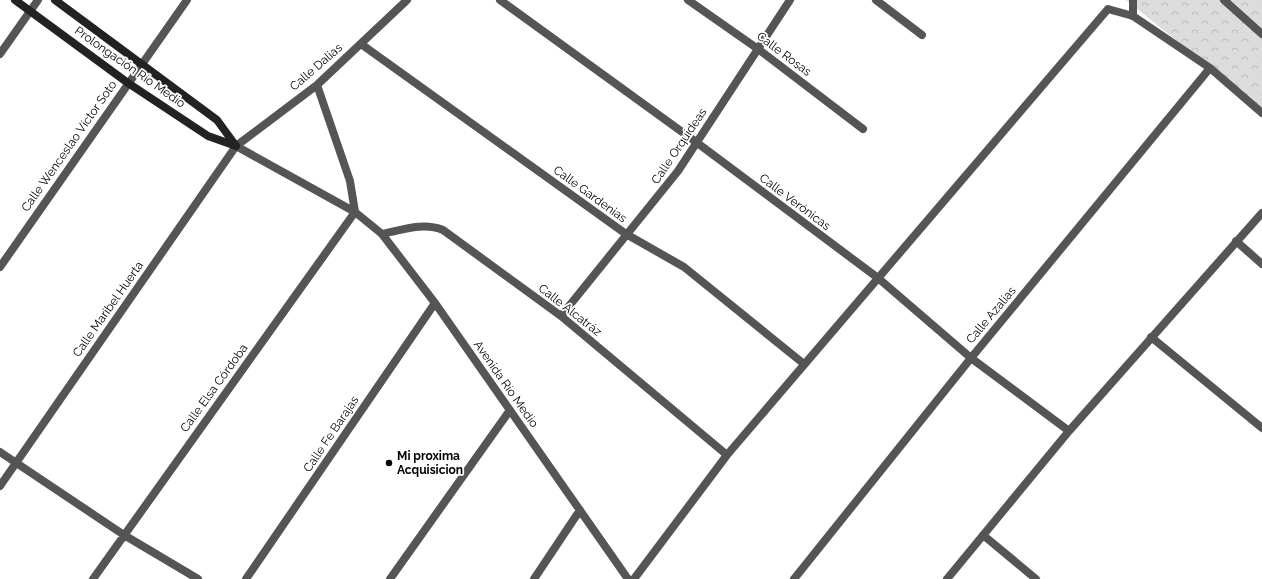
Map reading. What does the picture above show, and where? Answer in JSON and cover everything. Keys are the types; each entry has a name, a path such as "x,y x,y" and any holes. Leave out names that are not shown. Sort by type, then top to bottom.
{"street":[{"name":"Prolongación Río Medio","path":"15,0 128,83 208,136 236,146 355,212"},
{"path":"0,54 38,0"},
{"name":"Prolongación Río Medio","path":"55,0 217,120 236,146"},
{"name":"Calle Wenceslao Víctor Soto","path":"0,267 187,0"},
{"name":"Calle Dalias","path":"236,146 317,85 407,0"},
{"name":"Calle Verónicas","path":"500,0 696,142 878,278 971,358 1069,431"},
{"name":"Calle Rosas","path":"688,0 758,49 863,129"},
{"name":"Calle Orquídeas","path":"561,316 678,171 790,0"},
{"path":"876,0 922,35"},
{"path":"1133,0 1133,16"},
{"path":"1224,0 1262,34"},
{"path":"634,579 727,455 1108,9 1133,16 1210,68 1262,113"},
{"name":"Calle Gardenias","path":"361,44 626,234 684,267 804,364"},
{"name":"Calle Azalias","path":"794,579 971,358 1210,68"},
{"path":"317,85 350,181 355,212"},
{"name":"Calle Maribel Huerta","path":"0,486 236,146"},
{"name":"Avenida Río Medio","path":"355,212 382,234 435,303 628,579"},
{"name":"Calle Elsa Córdoba","path":"93,579 355,212"},
{"path":"947,579 1069,431 1262,213"},
{"name":"Calle Alcatráz","path":"382,234 422,226 434,226 443,230 561,316 727,455"},
{"path":"1236,241 1262,264"},
{"name":"Calle Fe Barajas","path":"246,579 435,303"},
{"path":"1151,337 1262,428"},
{"path":"390,579 510,410"},
{"path":"0,452 15,464 124,535 198,579"},
{"path":"534,579 580,510"},
{"path":"983,535 1036,579"}],"green space":[{"path":"1126,0 1262,0 1262,109"}],"place":[{"name":"Mi proxima Acquisicion","path":"389,463"}]}
